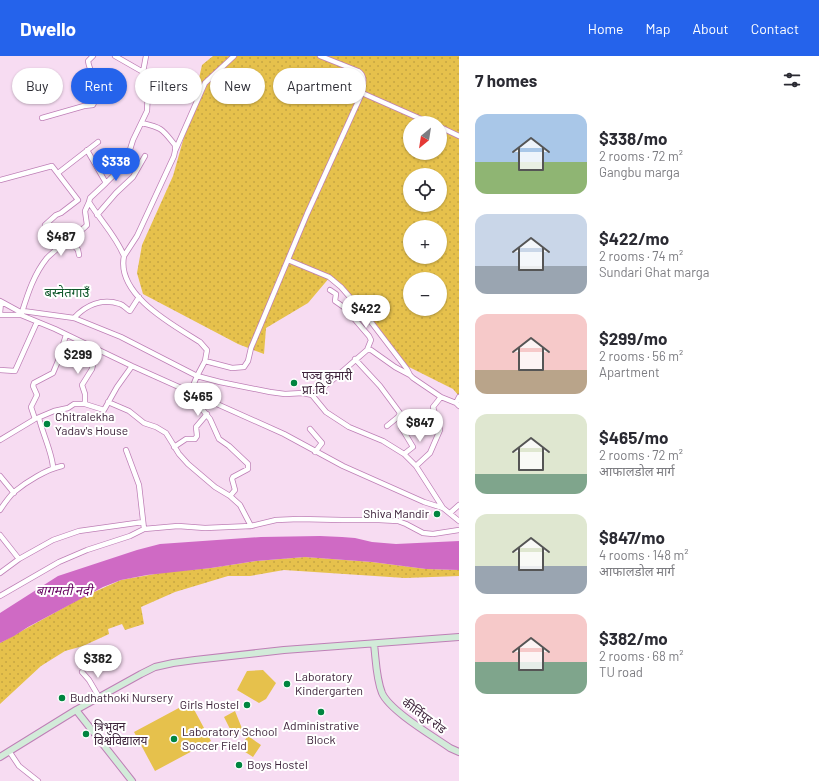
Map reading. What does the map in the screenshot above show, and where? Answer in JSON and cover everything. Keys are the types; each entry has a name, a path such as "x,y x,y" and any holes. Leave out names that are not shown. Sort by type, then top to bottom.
{"main road":[{"path":"0,757 76,710 155,667 173,663 284,650 459,637"},
{"name":"कीर्तिपुर रोड","path":"374,644 379,682 382,693 387,702 398,712 444,744 459,752"},
{"path":"76,710 132,781"}],"street":[{"path":"42,118 84,106 93,105 97,97 96,81 88,66 88,61 93,56"},
{"path":"115,56 137,68"},
{"path":"144,68 146,56"},
{"path":"124,256 137,236 174,156 205,83 234,56"},
{"path":"320,56 350,68"},
{"path":"366,95 414,116"},
{"path":"22,313 31,287 48,257 75,233 83,230 87,225 85,211 90,198 122,167 147,111 147,104"},
{"path":"205,362 232,368 244,367 248,361 250,348 266,310 307,214 357,104"},
{"path":"142,123 164,130 175,145 175,151"},
{"path":"447,130 459,136"},
{"path":"58,172 98,142"},
{"path":"87,150 106,183"},
{"path":"97,215 116,193 133,177 145,156"},
{"path":"0,180 52,166 78,200 62,213 56,215 45,225"},
{"path":"89,202 102,222 116,238 124,256 123,271 139,297 154,312 200,342 206,350 205,362 190,392"},
{"path":"69,239 78,250 79,254"},
{"path":"288,260 329,277 341,287 372,324 410,375"},
{"path":"312,395 329,383 367,350 371,340 345,308 335,301 336,294 330,290"},
{"path":"74,318 93,304 100,302 121,304 130,311 139,297"},
{"path":"443,508 416,466 404,454 382,441 349,427 326,412 312,395 303,393 285,394 270,392 197,376 120,337 74,318 22,313 0,314 1,301 22,313 37,322 284,434 343,466 424,502 443,508 459,521"},
{"path":"0,370 15,371 37,322"},
{"path":"53,468 53,463 37,418 31,407 37,396 33,386 34,383 53,373 66,335"},
{"path":"85,404 85,394 82,385 92,369 97,349"},
{"path":"367,350 371,350 442,397 458,404 459,397"},
{"path":"355,359 380,386 400,413 398,417 387,426"},
{"path":"0,440 37,418 54,411 68,408 74,404 85,404 104,410 132,366"},
{"path":"196,395 202,409 207,414 218,439 229,446 248,464 248,469 233,477 232,479 235,490 230,496"},
{"path":"416,466 430,453 439,433 440,428 433,407 442,397"},
{"path":"108,402 129,411 144,423 156,427 166,434 178,454 199,474 240,505 251,526"},
{"path":"174,447 186,439 196,439 196,427 207,414"},
{"path":"401,427 413,447 404,454"},
{"path":"310,429 322,443 315,452"},
{"path":"126,450 139,485 144,529"},
{"path":"0,510 14,492 24,484 53,468 62,466"},
{"path":"0,476 14,492"},
{"path":"450,513 459,505"},
{"path":"0,596 59,562 87,550 130,536 144,529 178,526 205,528 251,526 276,520 299,519 379,520 402,523 423,533 433,534 459,530"},
{"path":"0,573 19,559 53,540 78,531 143,522"},
{"path":"0,535 19,559"},
{"path":"82,672 89,680 99,697"},
{"path":"9,751 19,766 38,781"}],"shaded area":[{"path":"213,56 459,56 459,396 453,389 407,366 347,291 330,277 308,303 266,328 264,354 238,344 143,294 137,273 142,245 173,176 193,104 202,104 202,65"},
{"path":"305,557 372,562 426,569 459,570 459,576 405,578 284,570 250,576 228,576 175,592 141,607 144,624 125,630 122,624 108,629 109,634 83,646 65,651 41,666 0,704 0,643 83,597 121,580 166,572 211,568 256,561"},
{"path":"263,670 276,683 266,699 259,703 237,690 247,671"},
{"name":"Laboratory School Soccer Field","path":"190,702 211,741 155,771 134,732"},
{"path":"235,711 243,731 233,735 224,717"},
{"path":"248,736 261,745 253,757 239,748"}],"water":[{"name":"बागमती नदी","path":"320,536 355,538 372,542 396,544 459,541 459,570 426,569 372,562 305,557 256,561 211,568 147,575 121,580 103,587 0,643 0,613 58,576 160,544 261,537"}],"place":[{"name":"पञ्च कुमारी प्रा.वि.","path":"294,383"},
{"name":"Chitralekha Yadav's House","path":"47,424"},
{"name":"Shiva Mandir","path":"437,514"},
{"name":"Laboratory Kindergarten","path":"287,684"},
{"name":"Budhathoki Nursery","path":"62,698"},
{"name":"Girls Hostel","path":"247,705"},
{"name":"Administrative Block","path":"321,712"},
{"name":"त्रिभुवन विश्वविद्यालय","path":"86,734"},
{"name":"Laboratory School Soccer Field","path":"174,739"},
{"name":"Boys Hostel","path":"239,765"}],"district":[{"name":"बस्नेतगाउँ","path":"67,292"}]}
